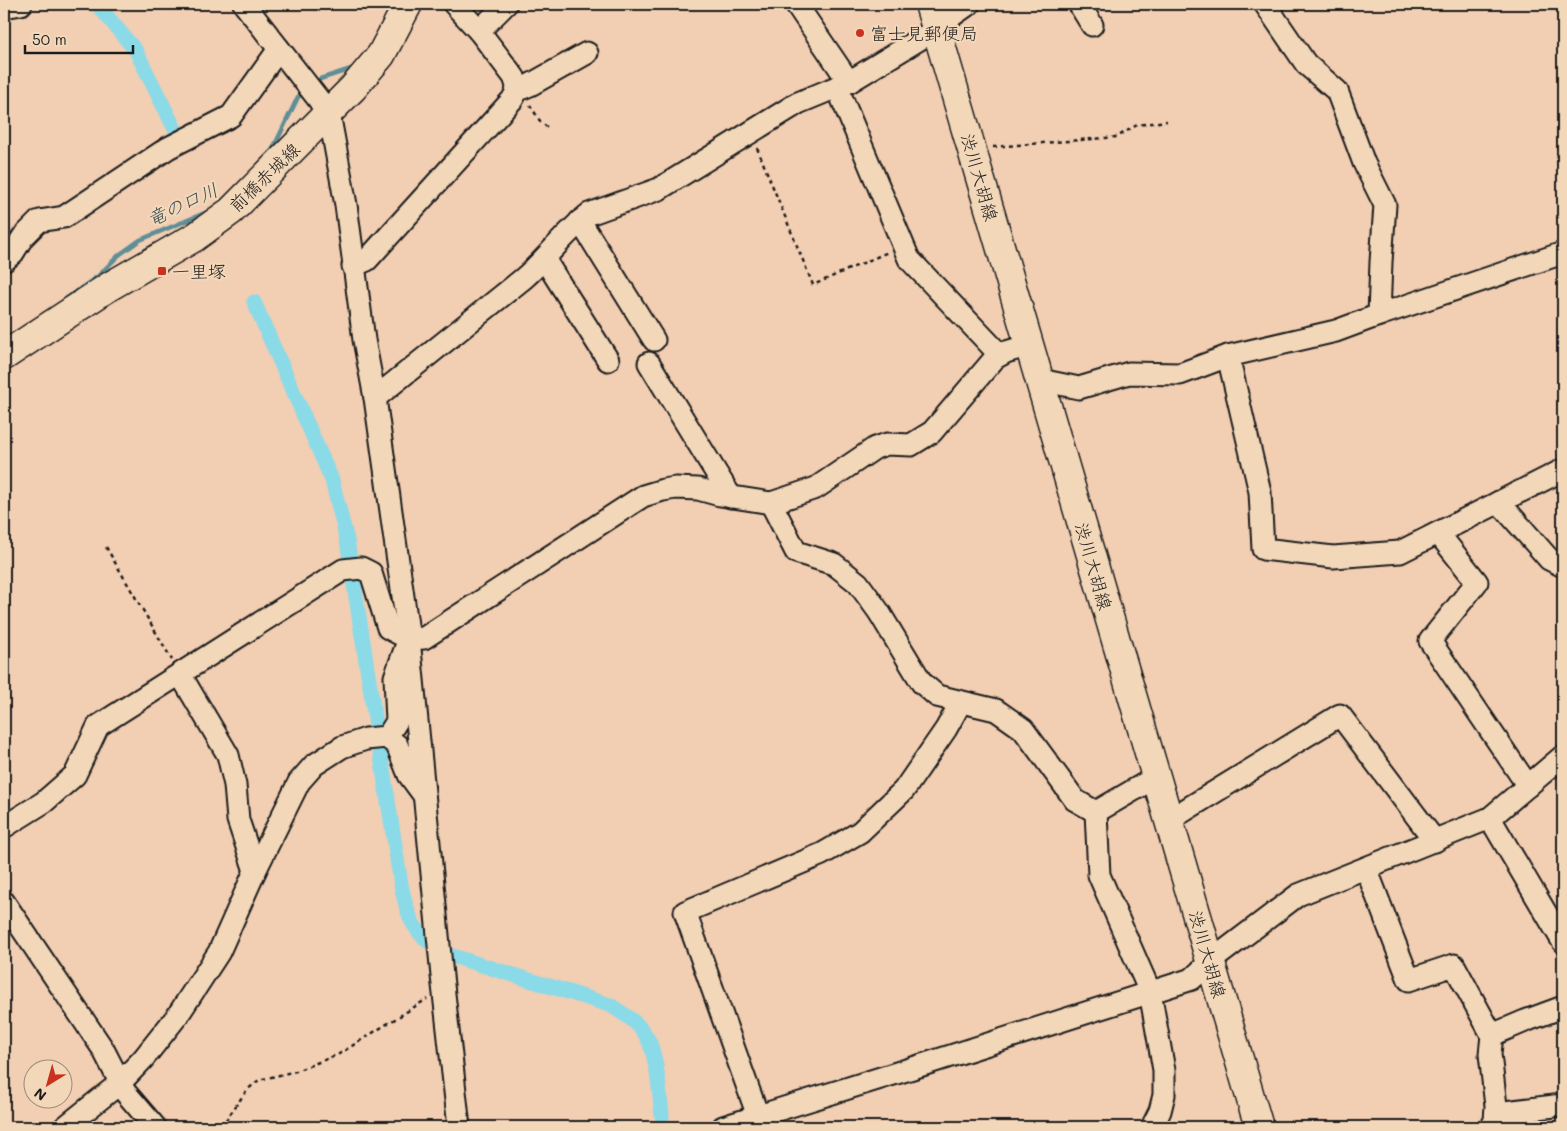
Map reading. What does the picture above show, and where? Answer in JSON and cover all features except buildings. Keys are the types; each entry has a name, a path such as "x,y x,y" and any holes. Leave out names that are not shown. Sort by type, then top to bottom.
{"main road":[{"name":"前橋赤城線","path":"4,356 75,308 140,268 181,246 231,211 248,196 353,88 381,55 408,4"},
{"name":"渋川大胡線","path":"934,20 1259,1127"}],"street":[{"path":"4,7 21,4"},
{"path":"244,4 319,100 327,114 334,135 364,340 375,398 409,639 438,939 459,1127"},
{"path":"354,266 367,260 512,100 518,90 514,77 479,31 454,4"},
{"path":"479,31 506,4"},
{"path":"796,4 843,84 909,259 1000,355"},
{"path":"375,398 543,261 580,221 590,214 659,189 798,103 843,84 915,42 934,20 946,20 969,4"},
{"path":"1079,4 1092,25"},
{"path":"1265,4 1306,64 1337,91 1364,163 1385,204 1380,262 1379,315"},
{"path":"4,261 13,253 23,237 39,221 64,217 168,148 231,116 279,49"},
{"path":"518,90 586,53"},
{"path":"580,221 654,340"},
{"path":"1040,380 1079,388 1129,373 1180,374 1228,356 1336,331 1563,253"},
{"path":"543,261 550,268 608,360"},
{"path":"4,827 44,802 75,775 98,726 352,569 371,573 388,628 409,639 424,638 643,496 676,488 698,489 731,497 771,503 816,488 875,448 887,444 911,445 932,432 995,358 1006,352 1030,346"},
{"path":"1228,356 1260,492 1263,549 1333,557 1400,552 1563,470"},
{"path":"649,363 731,497"},
{"path":"1499,502 1549,559 1563,566"},
{"path":"771,503 796,552 834,564 858,583 879,612 922,683 937,696 996,710 1023,729 1075,800 1096,812"},
{"path":"1438,533 1477,582 1430,641 1528,786"},
{"path":"386,737 397,721 396,676 409,639"},
{"path":"180,674 228,755 238,820 255,871"},
{"path":"758,1116 685,912 822,854 860,832 904,790 946,729 961,702"},
{"path":"1169,820 1340,715 1435,840"},
{"path":"68,1126 120,1083 143,1059 178,1015 219,952 255,871 299,782 314,765 342,747 366,739 386,737 397,745 408,775 424,796"},
{"path":"723,1127 1192,979 1210,961 1298,895 1490,818 1563,756"},
{"path":"1096,812 1156,777"},
{"path":"1096,812 1099,875 1150,992 1164,1070 1164,1095 1160,1111 1152,1127"},
{"path":"1490,818 1563,942"},
{"path":"1366,868 1409,980 1454,965 1492,1035 1490,1054 1496,1106 1493,1120 1563,1105"},
{"path":"4,902 103,1049 125,1092 155,1127"},
{"path":"1492,1035 1563,1007"}],"path":[{"path":"518,90 523,94 540,121 549,130"},
{"path":"971,148 1117,137 1137,125 1167,121"},
{"path":"750,133 813,285 903,245"},
{"path":"106,547 180,674"},
{"path":"221,1127 247,1090 259,1080 296,1071 339,1054 443,982"}],"waterway":[{"path":"97,4 136,51 179,137"},
{"name":"竜の口川","path":"314,84 320,79 357,67"},
{"name":"竜の口川","path":"270,155 298,97 306,91"},
{"name":"竜の口川","path":"64,300 98,276 119,255 140,240 207,212"},
{"path":"254,302 332,480 347,540 401,884 406,907 414,925 426,940 446,954 610,1005 630,1019 643,1031 653,1052 662,1116"}],"place":[{"name":"富士見郵便局","path":"860,33"},
{"name":"一里塚","path":"162,271"}]}
